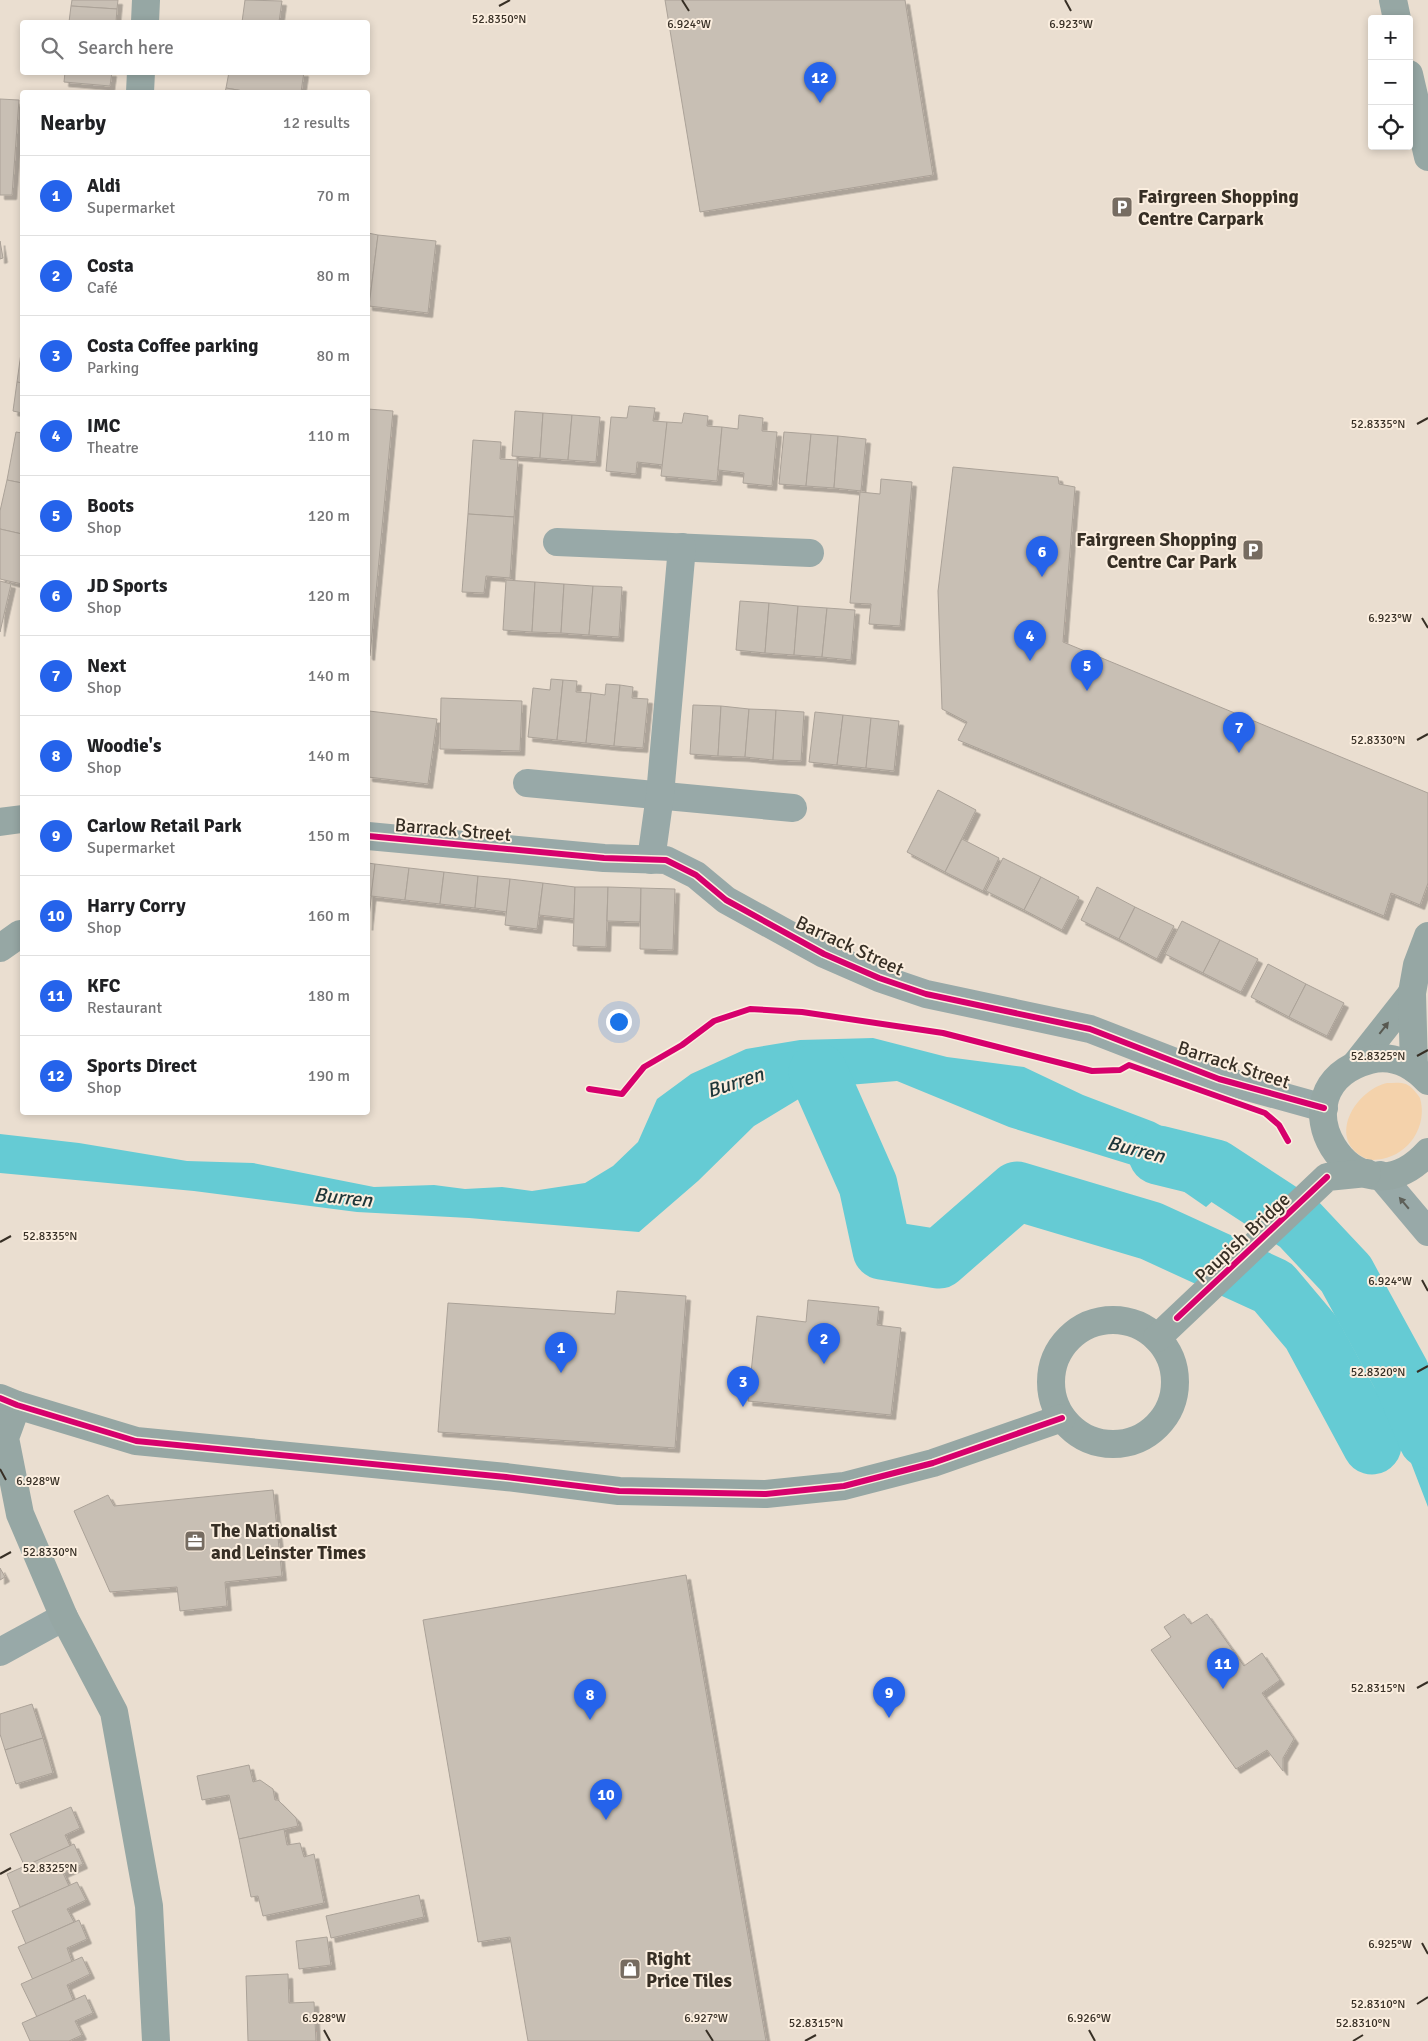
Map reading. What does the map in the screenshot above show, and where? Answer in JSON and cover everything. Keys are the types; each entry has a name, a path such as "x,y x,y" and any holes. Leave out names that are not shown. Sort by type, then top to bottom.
{"street":[{"path":"145,20 146,0"},
{"path":"1393,0 1396,15"},
{"path":"140,90 141,75"},
{"path":"1413,91 1428,157"},
{"path":"557,542 810,553"},
{"path":"651,860 660,795 682,547"},
{"path":"527,783 793,808"},
{"name":"Barrack Street","path":"370,836 604,858 666,860 696,875 726,900 824,954 880,978 926,994 1090,1029 1219,1079 1324,1108"},
{"path":"1422,1072 1412,993 1417,965 1428,936"},
{"path":"1412,993 1356,1064 1341,1075 1330,1090 1324,1108 1323,1123 1329,1142 1335,1152 1346,1163 1373,1174 1428,1232"},
{"path":"1356,1064 1375,1059 1394,1059 1422,1072"},
{"path":"1329,1142 1327,1177 1404,1171 1428,1152"},
{"name":"Paupish Bridge","path":"1158,1338 1327,1177"},
{"path":"1101,1321 1122,1321 1134,1324 1158,1338 1169,1354 1175,1373 1175,1392 1169,1410 1158,1426 1143,1437 1135,1440 1108,1444 1090,1440 1074,1431 1062,1418 1054,1400 1051,1379 1056,1359 1066,1342 1082,1329 1101,1321"},
{"path":"156,2041 149,1906 114,1712 64,1617 18,1505 5,1438 8,1401 136,1441 506,1477 619,1491 766,1494 844,1486 933,1463 1062,1418"},
{"path":"0,1652 64,1617"}],"shaded area":[{"path":"1387,1083 1404,1083 1414,1090 1420,1098 1422,1108 1419,1128 1408,1145 1392,1156 1375,1160 1368,1159 1352,1148 1347,1138 1350,1115 1356,1104 1365,1095 1376,1087"}],"water":[{"path":"873,1038 947,1057 1024,1067 1083,1095 1154,1122 1246,1171 1206,1207 1183,1191 1135,1166 1009,1127 897,1081 848,1085 802,1097 754,1126 698,1181 639,1232 469,1218 357,1212 194,1191 0,1173 0,1134 79,1143 187,1161 253,1163 374,1187 434,1185 465,1189 502,1187 532,1191 585,1183 613,1166 638,1142 657,1099 691,1074 746,1049 800,1040"},
{"path":"1330,1232 1350,1251 1428,1387 1428,1507 1385,1395 1343,1315 1302,1259"}],"pier":[{"path":"1329,1230 1332,1231 1301,1260 1300,1257"}],"building":[{"path":"72,0 118,0 117,9 71,6"},
{"path":"245,0 282,1 279,20 242,20"},
{"path":"665,0 905,0 933,175 700,212"},
{"path":"71,6 117,9 116,20 69,20"},
{"path":"65,75 112,75 110,86 64,82"},
{"path":"228,75 304,75 301,90 238,90 226,88"},
{"path":"0,99 19,100 12,195 0,195"},
{"path":"370,233 378,235 370,298"},
{"path":"378,235 436,241 428,313 370,306"},
{"path":"0,241 3,258 0,259"},
{"path":"20,360 20,383 17,382"},
{"path":"17,382 20,383 20,413 13,411"},
{"path":"629,406 655,408 653,421 667,422 663,465 637,462 636,474 606,471 611,417 627,418"},
{"path":"370,409 393,411 370,656"},
{"path":"515,411 543,413 540,458 512,456"},
{"path":"543,413 572,415 568,460 540,458"},
{"path":"684,413 708,416 707,426 722,427 717,481 661,476 667,422 682,423"},
{"path":"572,415 600,417 596,462 568,460"},
{"path":"739,415 763,418 762,431 777,432 772,486 743,483 744,473 718,470 722,427 738,429"},
{"path":"16,432 20,433 20,483 7,480"},
{"path":"784,432 811,434 806,486 779,484"},
{"path":"811,434 838,436 834,488 806,486"},
{"path":"838,436 866,439 861,491 834,488"},
{"path":"473,440 501,442 500,459 518,460 514,517 468,514"},
{"path":"953,467 1058,477 1059,484 1075,487 1063,642 1428,793 1428,883 1420,905 1391,893 1384,916 958,740 967,722 942,709 938,591"},
{"path":"881,479 912,482 900,626 869,624 871,604 850,603 860,492 880,494"},
{"path":"7,480 20,483 20,534 0,529 0,511"},
{"path":"468,514 514,517 510,578 486,576 484,593 462,592"},
{"path":"0,529 20,534 20,584 0,579"},
{"path":"506,580 535,582 532,632 503,630"},
{"path":"0,581 11,584 0,632"},
{"path":"535,582 564,584 561,633 532,632"},
{"path":"564,584 593,586 589,635 561,633"},
{"path":"593,586 622,587 619,637 589,635"},
{"path":"740,601 769,603 765,653 736,650"},
{"path":"769,603 798,606 794,655 765,653"},
{"path":"798,606 827,608 822,657 794,655"},
{"path":"827,608 855,610 851,660 822,657"},
{"path":"551,679 563,680 557,740 528,737 533,688 550,690"},
{"path":"563,680 577,681 576,692 591,693 586,743 557,740"},
{"path":"606,684 620,685 614,746 586,743 591,693 605,695"},
{"path":"620,685 633,687 632,698 648,699 643,748 614,746"},
{"path":"441,698 522,701 520,751 440,749"},
{"path":"693,705 721,706 718,756 690,754"},
{"path":"721,706 749,709 745,757 718,756"},
{"path":"749,709 776,710 773,760 745,757"},
{"path":"776,710 804,712 801,761 773,760"},
{"path":"370,711 437,719 428,784 370,777"},
{"path":"815,712 843,715 837,765 809,762"},
{"path":"843,715 871,718 866,768 837,765"},
{"path":"871,718 899,721 894,771 866,768"},
{"path":"938,790 976,810 945,872 907,852"},
{"path":"962,839 999,858 983,891 945,872"},
{"path":"1003,858 1041,877 1024,910 986,891"},
{"path":"370,863 375,864 370,908"},
{"path":"375,864 409,868 405,900 371,896"},
{"path":"409,868 444,872 440,904 405,900"},
{"path":"444,872 478,876 475,908 440,904"},
{"path":"478,876 510,879 507,912 475,908"},
{"path":"1041,877 1079,897 1062,930 1024,910"},
{"path":"510,879 543,883 537,929 505,925"},
{"path":"543,883 575,887 574,919 539,915"},
{"path":"575,887 608,887 606,947 573,946"},
{"path":"608,887 641,888 640,922 607,921"},
{"path":"1097,887 1135,907 1119,939 1081,920"},
{"path":"641,888 675,889 673,950 640,949"},
{"path":"1135,907 1174,926 1157,959 1119,939"},
{"path":"1182,921 1220,940 1203,973 1165,954"},
{"path":"1220,940 1258,959 1241,992 1203,973"},
{"path":"1268,964 1306,984 1289,1017 1251,997"},
{"path":"1306,984 1344,1003 1327,1036 1289,1017"},
{"path":"617,1291 686,1296 675,1448 438,1432 448,1303 615,1314"},
{"path":"808,1300 879,1307 877,1325 901,1328 891,1415 748,1401 757,1316 806,1322"},
{"path":"273,1490 282,1576 225,1582 227,1606 180,1611 177,1587 110,1592 74,1511 108,1495 114,1506"},
{"path":"0,1568 5,1577 0,1580"},
{"path":"686,1575 766,2041 528,2041 510,1937 478,1942 423,1620"},
{"path":"1184,1614 1191,1624 1207,1614 1244,1666 1262,1653 1280,1680 1262,1693 1294,1739 1283,1758 1283,1771 1267,1750 1236,1769 1151,1650 1171,1637 1164,1627"},
{"path":"32,1704 43,1738 5,1750 0,1734 0,1714"},
{"path":"43,1738 53,1773 16,1784 5,1750"},
{"path":"249,1765 253,1782 260,1780 273,1789 275,1800 278,1800 296,1818 298,1826 239,1839 229,1795 202,1800 197,1776"},
{"path":"71,1807 80,1828 65,1835 70,1846 25,1867 10,1834"},
{"path":"284,1829 287,1845 300,1843 304,1857 314,1854 324,1903 263,1916 258,1896 251,1897 239,1839"},
{"path":"74,1844 83,1864 63,1873 69,1886 20,1907 7,1874"},
{"path":"77,1882 86,1900 67,1909 74,1922 26,1944 12,1911"},
{"path":"419,1895 424,1917 331,1938 326,1916"},
{"path":"79,1920 87,1939 67,1948 72,1962 33,1980 18,1947"},
{"path":"327,1937 331,1965 299,1969 296,1941"},
{"path":"82,1957 90,1974 67,1985 73,2000 37,2017 21,1984"},
{"path":"288,1974 289,2003 314,2002 316,2041 248,2041 246,1976"},
{"path":"85,1995 93,2013 75,2021 82,2035 69,2041 30,2041 22,2023"}],"waterway":[{"path":"818,1072 868,1185 882,1250 939,1259 1017,1191 1151,1231 1273,1287 1311,1332 1372,1445"},
{"name":"Burren","path":"1158,1155 1215,1169 1299,1224 1346,1274 1400,1373 1428,1439"}],"cycle path":[{"path":"370,836 604,858 666,860 696,875 726,900 824,954 879,978 926,994 1090,1029 1219,1079 1324,1108"},
{"path":"589,1089 622,1094 644,1067 682,1045 714,1021 750,1009 802,1012 943,1033 1092,1071 1120,1070 1129,1065 1265,1113 1279,1125 1288,1141"},
{"path":"1177,1318 1327,1177"},
{"path":"0,1398 17,1405 136,1441 506,1477 619,1491 766,1494 844,1486 933,1463 1062,1418"}],"place":[{"name":"Sports Direct","path":"820,103"},
{"name":"Fairgreen Shopping Centre Carpark","path":"1122,207"},
{"name":"Fairgreen Shopping Centre Car Park","path":"1253,550"},
{"name":"JD Sports","path":"1042,577"},
{"name":"IMC","path":"1030,661"},
{"name":"Boots","path":"1087,691"},
{"name":"Next","path":"1239,753"},
{"name":"Costa","path":"824,1364"},
{"name":"Aldi","path":"561,1373"},
{"name":"Costa Coffee parking","path":"743,1407"},
{"name":"The Nationalist and Leinster Times","path":"195,1541"},
{"name":"KFC","path":"1223,1689"},
{"name":"Carlow Retail Park","path":"889,1718"},
{"name":"Woodie's","path":"590,1720"},
{"name":"Harry Corry","path":"606,1820"},
{"name":"Right Price Tiles","path":"630,1969"}]}
